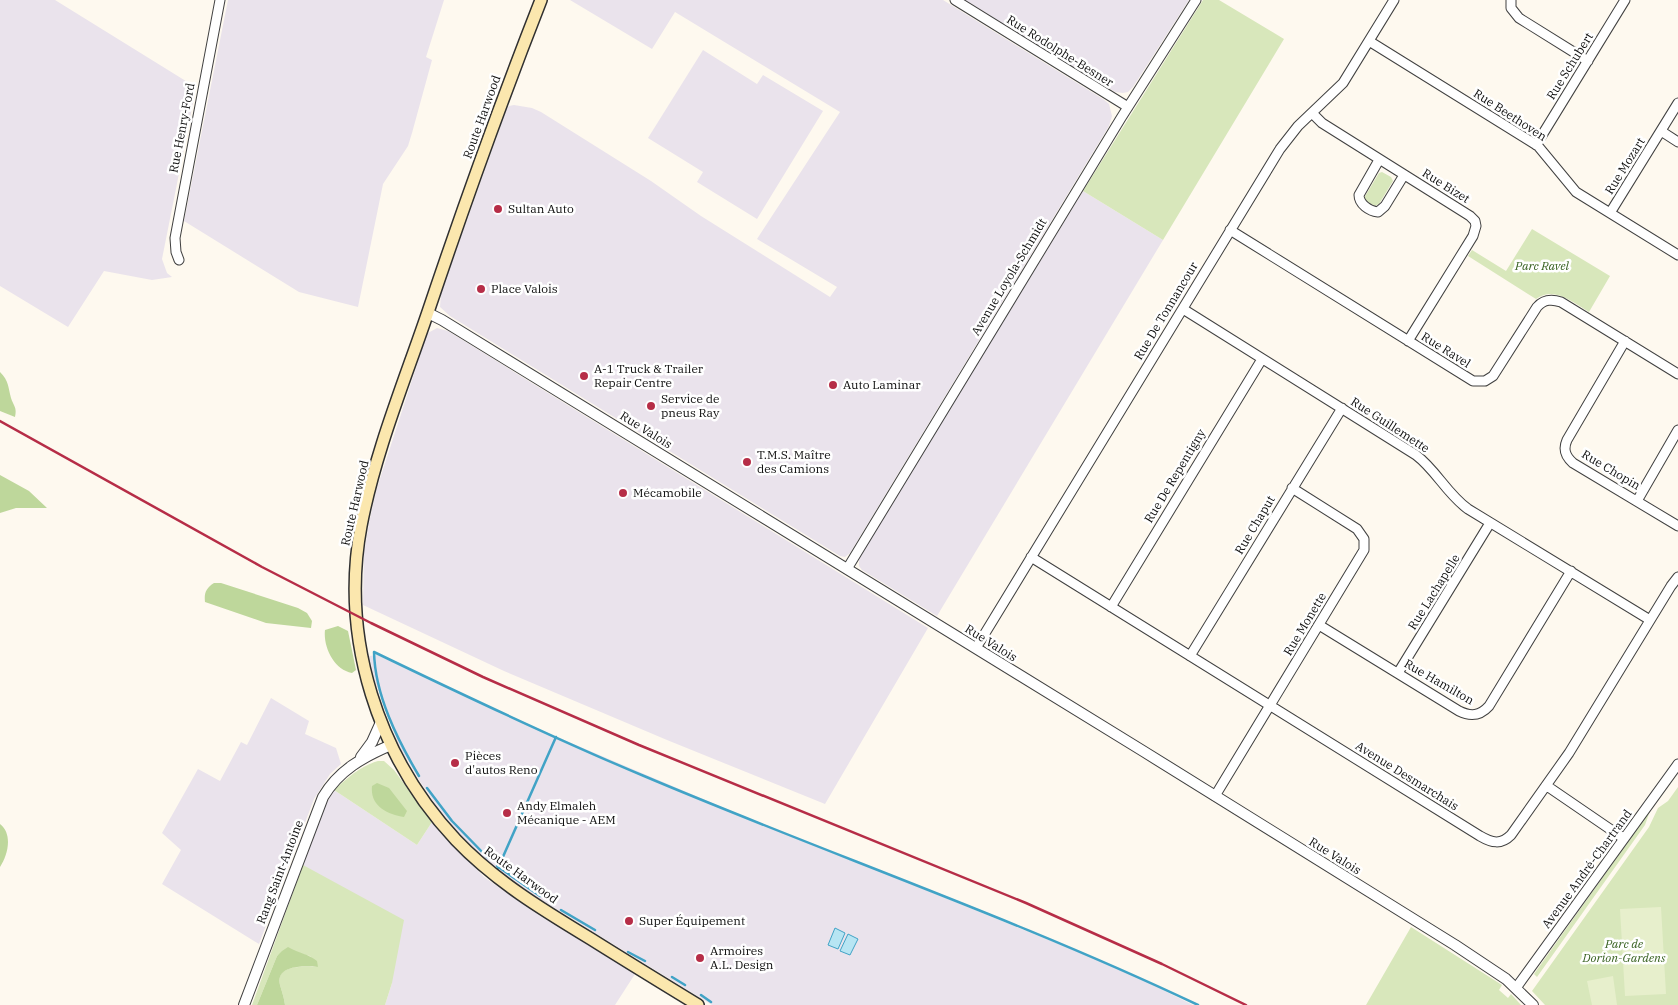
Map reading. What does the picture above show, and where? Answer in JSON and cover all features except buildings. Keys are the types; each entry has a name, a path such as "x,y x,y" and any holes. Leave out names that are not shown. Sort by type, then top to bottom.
{"main road":[{"name":"Route Harwood","path":"541,0 482,157 377,466 364,514 358,547 356,585 358,630 368,684 391,745 410,780 454,839 485,868 556,918 698,1005"}],"street":[{"name":"Rue Henry-Ford","path":"179,260 175,245 179,214 220,0"},
{"name":"Rue Rodolphe-Besner","path":"955,0 1128,107"},
{"name":"Avenue Loyola-Schmidt","path":"847,569 1128,107 1196,0"},
{"name":"Rue De Tonnancour","path":"976,648 1283,144 1298,126 1342,83 1394,0"},
{"path":"1511,0 1511,8 1519,18 1588,61"},
{"name":"Rue Schubert","path":"1536,145 1625,0"},
{"name":"Rue Beethoven","path":"1369,41 1536,145 1544,152 1574,190 1678,255"},
{"name":"Rue Mozart","path":"1610,213 1678,103"},
{"name":"Rue Bizet","path":"1312,113 1322,123 1470,216 1475,221 1475,232 1470,243 1408,341"},
{"name":"Rue Mozart","path":"1660,131 1678,142"},
{"path":"1379,160 1359,195 1361,203 1371,210 1378,212 1385,206 1404,174"},
{"name":"Rue Ravel","path":"1230,230 1469,379 1477,382 1486,381 1493,376 1537,307 1542,302 1553,300 1561,302 1678,374"},
{"name":"Rue Guillemette","path":"1183,309 1421,459 1456,500 1490,523 1650,620"},
{"name":"Rue Valois","path":"428,312 976,648 1464,951 1497,973 1534,1005"},
{"name":"Rue Chopin","path":"1625,341 1567,440 1565,449 1573,462 1678,526"},
{"name":"Rue De Repentigny","path":"1110,607 1262,359"},
{"name":"Rue Chaput","path":"1190,656 1342,408"},
{"path":"1637,501 1678,430"},
{"name":"Rue Monette","path":"1215,796 1362,554 1364,546 1364,539 1354,526 1292,488"},
{"name":"Rue Lachapelle","path":"1398,673 1490,523"},
{"name":"Avenue Desmarchais","path":"1031,557 1269,706 1493,842 1508,838 1547,786 1570,753 1678,577"},
{"name":"Rue Hamilton","path":"1319,625 1459,711 1470,715 1481,713 1489,706 1570,571"},
{"name":"Rang Saint-Antoine","path":"359,760 372,742 381,722"},
{"name":"Rang Saint-Antoine","path":"244,1005 318,806 332,783 345,770 359,760 391,745"},
{"name":"Avenue André-Chartrand","path":"1516,988 1678,764"},
{"path":"1547,786 1623,838"}],"shaded area":[{"path":"0,0 55,0 189,83 195,93 162,259 167,273 172,277 152,280 104,271 68,327 0,286"},
{"path":"228,0 444,0 426,57 432,60 408,146 383,184 358,307 299,292 184,221"},
{"path":"570,0 943,0 1109,104 1112,116 1109,126 850,553 845,557 840,556 450,316 440,307 441,293 506,109 514,105 532,108 541,112 830,297 837,287 757,239 840,112 675,12 652,49"},
{"path":"965,0 1189,0 1133,87 1128,92 1123,93 1115,92"},
{"path":"703,50 757,84 763,75 823,111 757,219 697,182 703,172 648,138"},
{"path":"1083,191 1163,240 937,616 862,570 859,566 859,559"},
{"path":"437,328 448,331 928,628 825,804 504,671 363,605 364,553 376,491 426,337 428,333"},
{"path":"377,655 550,734 736,813 1125,971 1193,1005 712,1005 522,888 500,872 465,841 436,805 399,746 375,681 369,656"},
{"path":"271,698 309,721 305,734 336,748 341,764 330,774 314,799 259,944 162,884 181,850 162,833 198,769 220,781 241,742 247,745"},
{"path":"334,790 417,845 432,822 484,877 540,916 635,974 615,1005 385,1005 392,983 303,865 322,812"}],"green space":[{"path":"1203,0 1219,0 1284,39 1163,240 1083,191"},
{"path":"1382,172 1391,177 1393,181 1379,204 1375,206 1364,198 1379,173"},
{"name":"Parc Ravel","path":"1532,229 1610,276 1589,312 1570,300 1556,295 1543,295 1536,299 1468,256 1472,250 1506,271"},
{"path":"0,372 8,384 15,409 15,417 0,411"},
{"path":"0,475 29,491 47,508 16,508 0,513"},
{"path":"214,583 221,583 298,608 307,613 312,621 311,628 266,623 205,602 206,591"},
{"path":"338,626 348,631 356,670 352,673 335,663 328,650 325,630"},
{"path":"378,761 384,761 394,770 432,822 417,845 334,790 360,769"},
{"path":"377,783 389,788 407,811 404,817 392,814 377,804 372,793 372,786"},
{"name":"Parc de Dorion-Gardens","path":"1678,787 1678,1005 1545,1005 1532,991 1649,827 1658,808 1668,801"},
{"path":"1650,811 1645,825 1537,977 1534,974"},
{"path":"0,824 7,833 8,845 0,867"},
{"path":"303,865 404,920 392,983 385,1005 285,1005 280,985 282,973 299,967 318,967 310,956 297,953 288,948 277,956 257,1005 252,1005"},
{"path":"1661,907 1666,994 1625,996 1620,909"},
{"path":"1411,927 1502,985 1499,990 1508,998 1511,994 1521,1005 1366,1005"},
{"path":"288,947 317,961 318,967 293,968 282,973 280,985 285,1005 257,1005 277,956"},
{"path":"1613,976 1617,1005 1592,1005 1587,981"}],"water":[{"path":"835,928 845,933 838,949 828,945"},
{"path":"848,934 858,939 850,955 840,951"}],"waterway":[{"path":"419,776 395,732 383,700 378,684 374,652 610,762 713,805 992,915 1198,1005"},
{"path":"498,868 556,737"},
{"path":"427,788 452,821 488,858"},
{"path":"497,866 540,896"},
{"path":"561,910 595,930"},
{"path":"628,952 645,961"},
{"path":"672,977 685,985"},
{"path":"701,995 711,1002"}],"railway":[{"path":"0,421 262,567 371,623 483,677 639,745 1026,903 1162,964 1246,1005"}],"place":[{"name":"Sultan Auto","path":"498,209"},
{"name":"Place Valois","path":"481,289"},
{"name":"A-1 Truck & Trailer Repair Centre","path":"584,376"},
{"name":"Auto Laminar","path":"833,385"},
{"name":"Service de pneus Ray","path":"651,406"},
{"name":"T.M.S. Maître des Camions","path":"747,462"},
{"name":"Mécamobile","path":"623,493"},
{"name":"Pièces d'autos Reno","path":"455,763"},
{"name":"Andy Elmaleh Mécanique - AEM","path":"507,813"},
{"name":"Super Équipement","path":"629,921"},
{"name":"Armoires A.L. Design","path":"700,958"}]}
